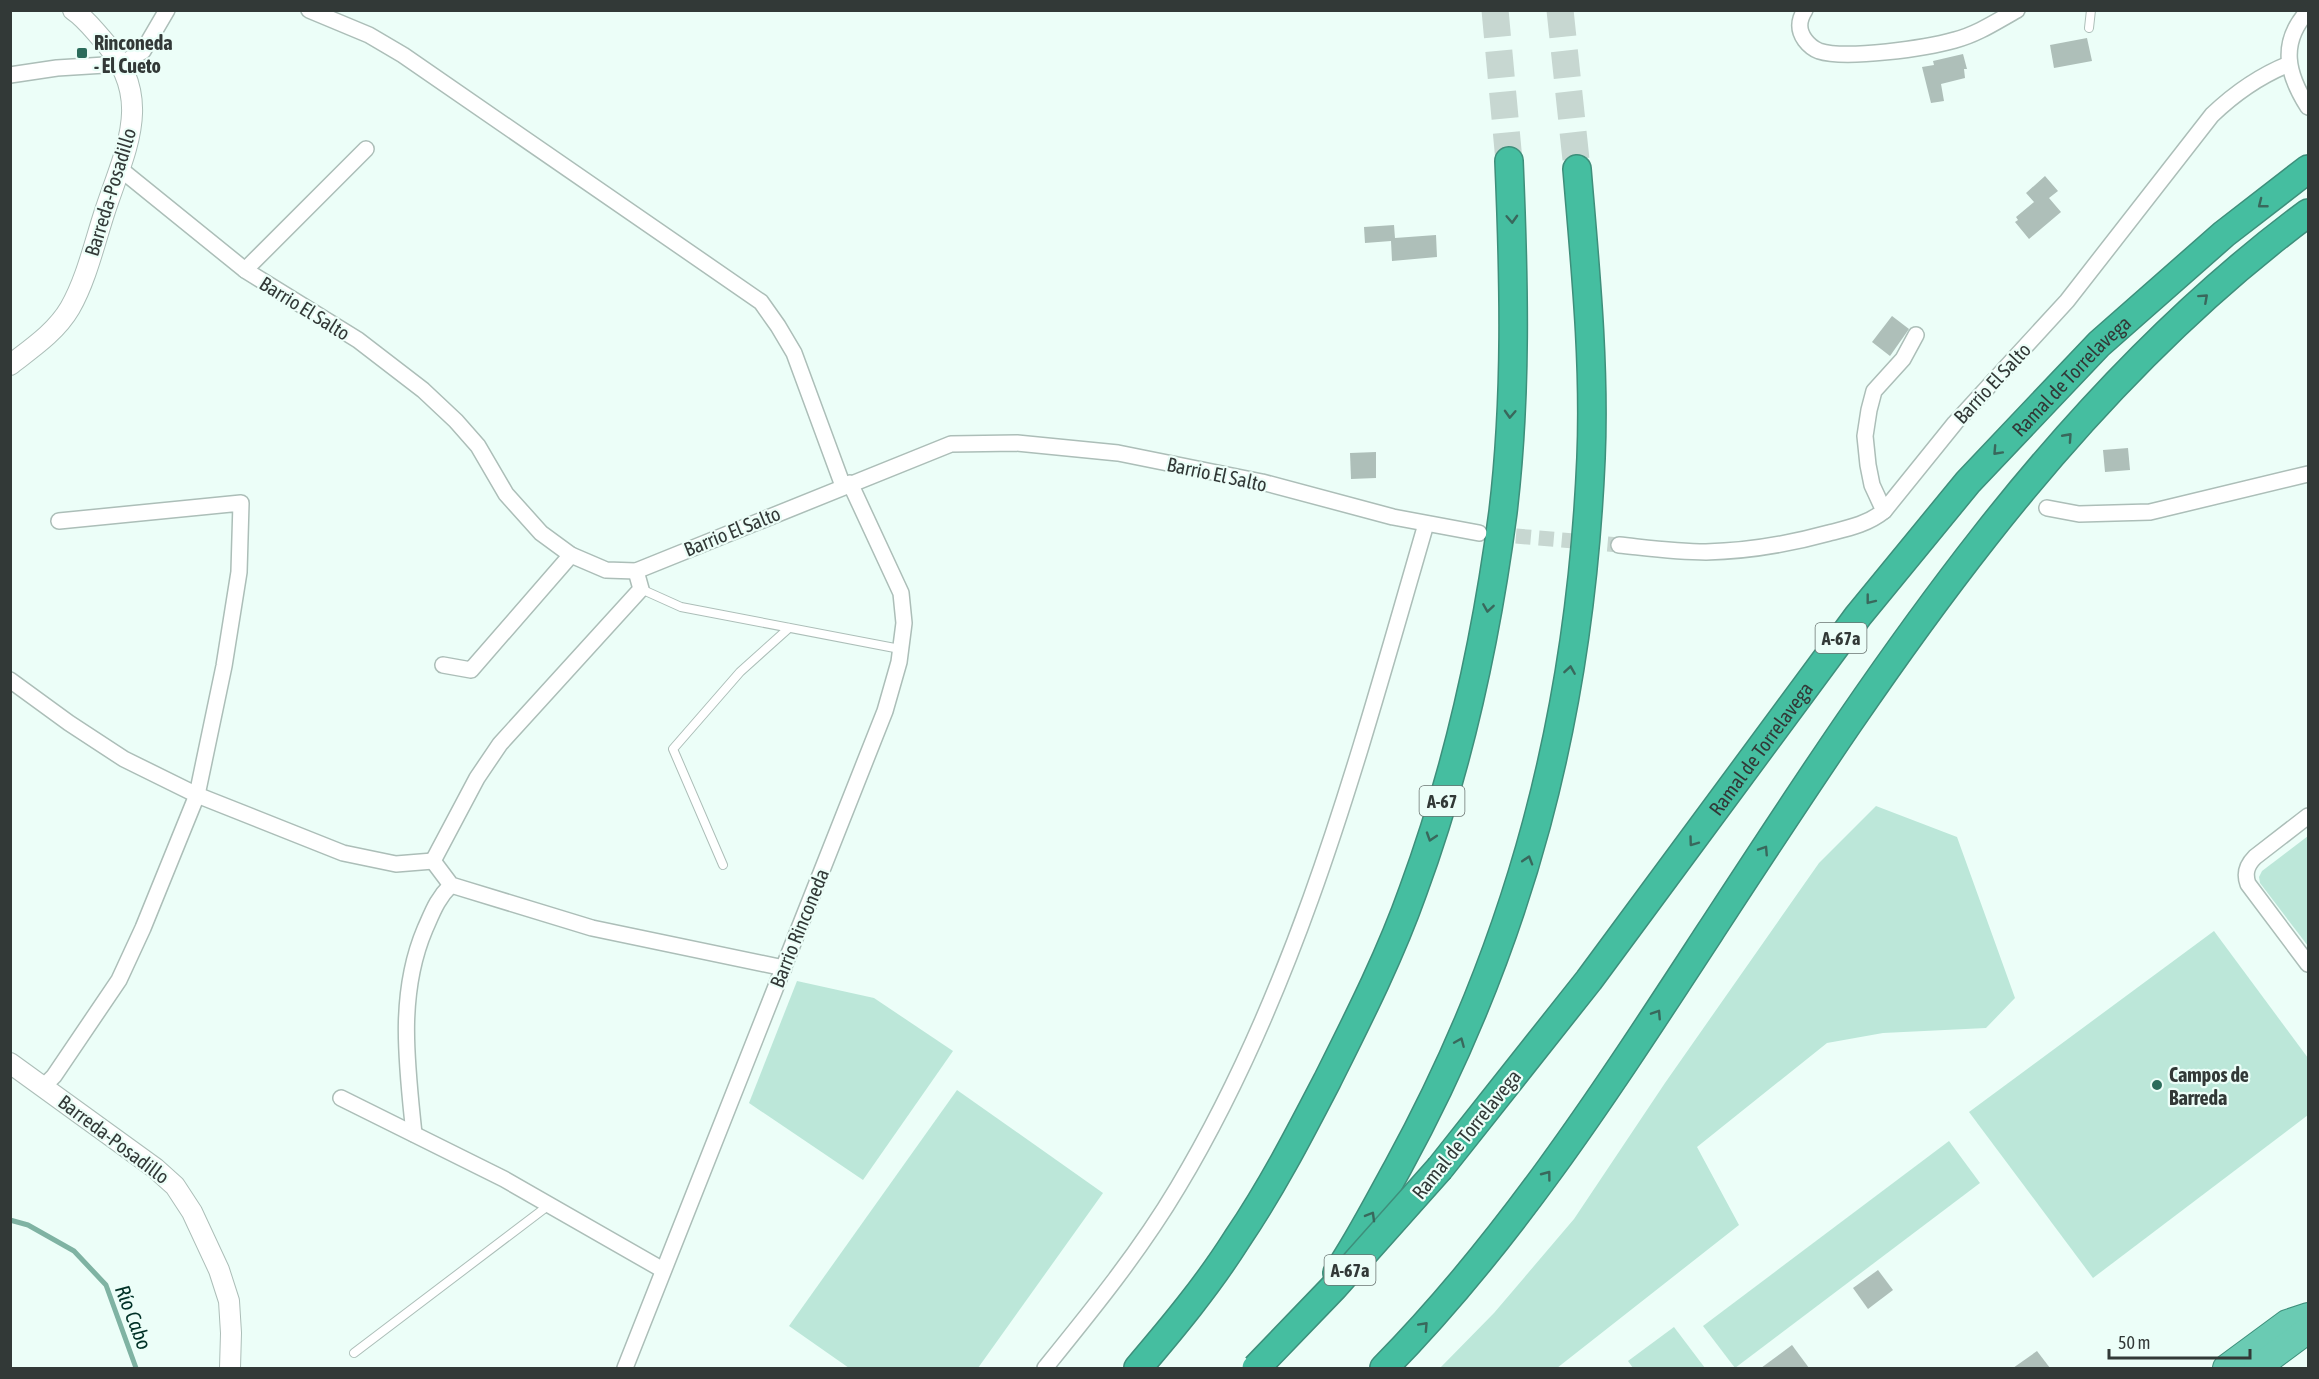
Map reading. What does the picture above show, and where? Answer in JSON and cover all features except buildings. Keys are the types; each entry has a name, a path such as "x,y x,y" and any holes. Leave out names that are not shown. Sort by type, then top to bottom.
{"highway":[{"name":"A-67","path":"1138,1368 1205,1286 1237,1240 1307,1119 1362,1010 1413,892 1456,756 1483,640 1503,509 1513,358 1514,265 1509,161"},
{"path":"1268,1368 1346,1259 1414,1137 1449,1066 1487,977 1513,908 1539,822 1555,758 1575,638 1584,559 1591,457 1591,375 1578,169"},
{"name":"Ramal de Torrelavega","path":"1256,1368 1334,1287 1440,1168 1589,981 1858,616 1968,482 2099,344 2223,234 2308,169"},
{"name":"Ramal de Torrelavega","path":"1384,1368 1466,1279 1570,1144 1844,729 1931,605 1969,557 2059,448 2149,350 2218,285 2308,213"},
{"path":"2226,1368 2287,1323 2308,1316"},
{"path":"2271,1361 2308,1330"}],"street":[{"path":"10,75 57,68 121,64 142,51 167,10"},
{"name":"Barrio Rinconeda","path":"309,10 369,35 403,55 761,302 794,353 847,485 901,593 904,623 885,711 625,1368"},
{"path":"1804,10 1799,18 1800,32 1807,43 1818,51 1838,54 1926,46 1956,40 1979,31 2018,10"},
{"path":"2306,103 2293,79 2289,64 2291,41 2308,11"},
{"name":"Barreda-Posadillo","path":"10,365 56,327 70,309 82,283 129,135 134,108 130,84 121,64 78,12"},
{"name":"Barrio El Salto","path":"1619,545 1682,551 1757,548 1847,529 1870,521 1884,511 1955,423 2067,301 2207,121 2225,102 2254,80 2289,64"},
{"path":"244,270 366,149"},
{"name":"Barrio El Salto","path":"119,168 244,270 358,340 423,390 456,421 478,446 506,494 541,533 571,555 606,570 636,571 951,444 1017,443 1118,453 1262,482 1426,524 1479,533"},
{"path":"1884,511 1872,485 1868,465 1865,436 1869,410 1874,392 1903,358 1916,335"},
{"path":"2048,508 2079,514 2150,512 2308,474"},
{"path":"43,1087 54,1076 119,980 148,918 197,795 224,666 239,572 241,503 58,521"},
{"path":"1045,1368 1107,1289 1178,1188 1236,1079 1297,936 1343,804 1426,524"},
{"path":"444,664 471,670 571,555"},
{"path":"433,861 477,778 500,744 641,589 636,571"},
{"path":"10,680 124,759 197,795 343,853 396,864 433,861"},
{"path":"2308,816 2255,857 2246,874 2248,884 2308,964"},
{"path":"433,861 451,885 591,928 784,968"},
{"path":"414,1134 405,1048 407,997 416,950 438,898 451,885"},
{"name":"Barreda-Posadillo","path":"10,1063 156,1168 175,1186 207,1242 229,1301 230,1368"},
{"path":"341,1098 504,1179 663,1269"}],"lane":[{"path":"2089,28 2091,10"},
{"path":"641,589 681,607 900,649"},
{"path":"723,865 673,749 740,672 789,628"},
{"path":"354,1353 549,1205"}],"green space":[{"path":"1876,806 1957,837 2015,998 1986,1028 1883,1033 1827,1043 1697,1147 1739,1225 1557,1368 1440,1368 1494,1313 1574,1219 1665,1083 1819,863"},
{"path":"2308,836 2308,946 2260,883 2259,877 2262,871"},
{"name":"Campos de Barreda","path":"2214,931 2308,1058 2308,1115 2093,1278 1969,1112"},
{"path":"797,981 874,998 953,1051 863,1180 749,1103"},
{"path":"957,1090 1103,1193 978,1368 849,1368 789,1326"},
{"path":"1949,1141 1980,1183 1735,1368 1703,1326"},
{"path":"1674,1327 1705,1368 1633,1368 1628,1361"}],"waterway":[{"name":"Río Cabo","path":"10,1220 28,1225 74,1251 106,1285 136,1368"}],"tunnel":[{"path":"1495,10 1509,161"},
{"path":"1560,10 1577,169"},
{"path":"1493,534 1619,545"}],"place":[{"name":"Rinconeda - El Cueto","path":"82,53"},
{"name":"Campos de Barreda","path":"2157,1085"}]}
